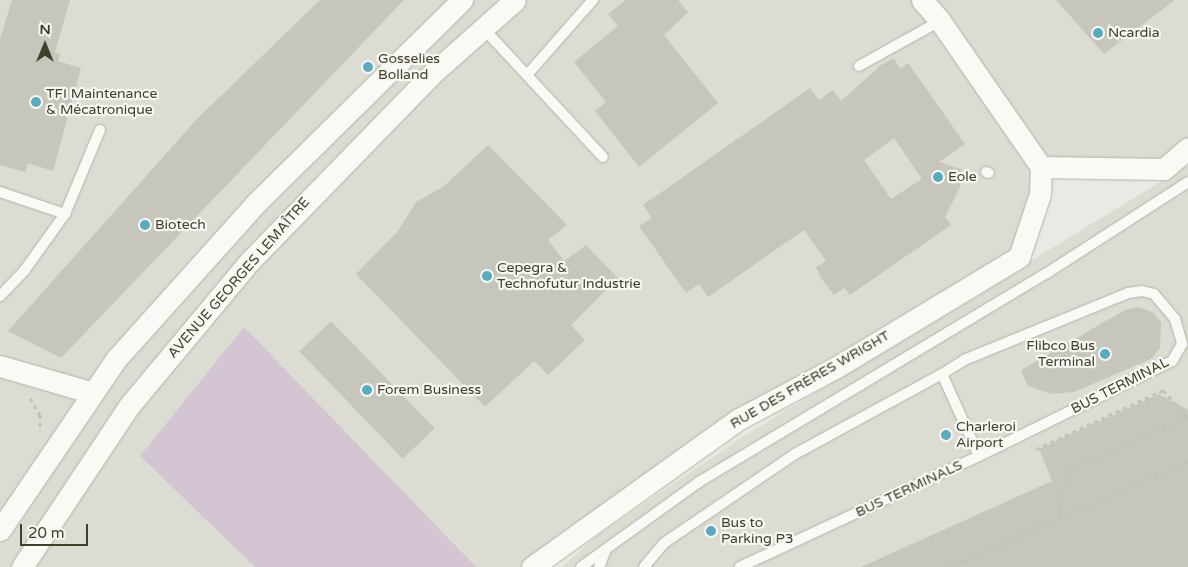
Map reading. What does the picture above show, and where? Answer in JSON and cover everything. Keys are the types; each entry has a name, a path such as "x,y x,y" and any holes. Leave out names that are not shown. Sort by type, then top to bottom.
{"street":[{"path":"0,530 90,392 254,204 462,0"},
{"name":"AVENUE GEORGES LEMAÎTRE","path":"22,567 128,406 248,263 401,105 515,0"},
{"path":"922,0 940,21 1042,167 1164,169 1188,148"},
{"name":"RUE DES FRÈRES WRIGHT","path":"532,567 739,419 835,368 1019,256 1040,194 1042,167"},
{"path":"0,366 90,392"}],"lane":[{"path":"527,75 593,0"},
{"path":"859,66 940,21"},
{"path":"483,28 603,157"},
{"path":"0,296 24,271 65,214 100,130"},
{"path":"582,567 754,447 1047,273 1188,182"},
{"path":"0,192 65,214"},
{"name":"BUS TERMINAL","path":"942,374 964,360 1128,293 1142,290 1154,294 1175,319 1182,344 1172,361 979,456"},
{"path":"644,567 664,543 795,454 925,381 942,374"},
{"name":"BUS TERMINALS","path":"740,567 979,456 942,374"},
{"path":"599,567 606,549"}],"path":[{"path":"1028,452 1163,390 1188,418 1067,470 1058,518"},
{"path":"24,394 40,415 38,438"},
{"path":"949,567 1188,461"}],"shaded area":[{"path":"0,0 1188,0 1188,148 1164,169 1042,167 1019,257 820,363 604,512 532,567 0,567"},
{"path":"1188,165 1188,567 562,567 594,538 739,439"},
{"path":"244,327 476,567 255,567 140,456"}],"building":[{"name":"TFI Maintenance & Mécatronique","path":"12,0 70,0 55,52 60,54 58,61 81,68 53,171 28,163 25,172 0,165 0,39"},
{"name":"Biotech","path":"320,0 404,0 61,358 8,331 197,119"},
{"path":"626,0 678,0 688,12 664,35 718,103 639,167 595,111 606,102 574,62 618,26 608,14"},
{"path":"1056,0 1175,0 1104,54"},
{"path":"894,58 900,69 908,63 965,144 939,162 961,169 960,187 945,217 951,225 850,295 844,288 834,295 821,278 816,267 826,261 804,230 708,297 699,284 686,293 639,226 652,218 643,205 810,88 819,100 833,90 841,101 881,65","holes":["894,138 922,179 891,199 864,160"]},
{"name":"Cepegra & Technofutur Industrie","path":"488,145 567,225 548,240 564,261 586,245 618,278 571,325 585,340 548,375 534,361 485,407 356,274 398,231 416,202 444,186"},
{"name":"Flibco Bus Terminal","path":"1139,307 1152,312 1161,322 1160,348 1151,359 1074,392 1051,394 1028,386 1021,370 1125,310"},
{"name":"Forem Business","path":"331,321 435,428 403,459 299,352"},
{"path":"1159,394 1188,410 1188,567 861,567 1052,481 1039,449"}],"place":[{"name":"Ncardia","path":"1098,33"},
{"name":"Gosselies Bolland","path":"368,67"},
{"name":"TFI Maintenance & Mécatronique","path":"36,102"},
{"name":"Eole","path":"938,177"},
{"name":"Biotech","path":"145,225"},
{"name":"Cepegra & Technofutur Industrie","path":"487,276"},
{"name":"Flibco Bus Terminal","path":"1105,354"},
{"name":"Forem Business","path":"367,390"},
{"name":"Charleroi Airport","path":"946,435"},
{"name":"Bus to Parking P3","path":"711,531"}]}
